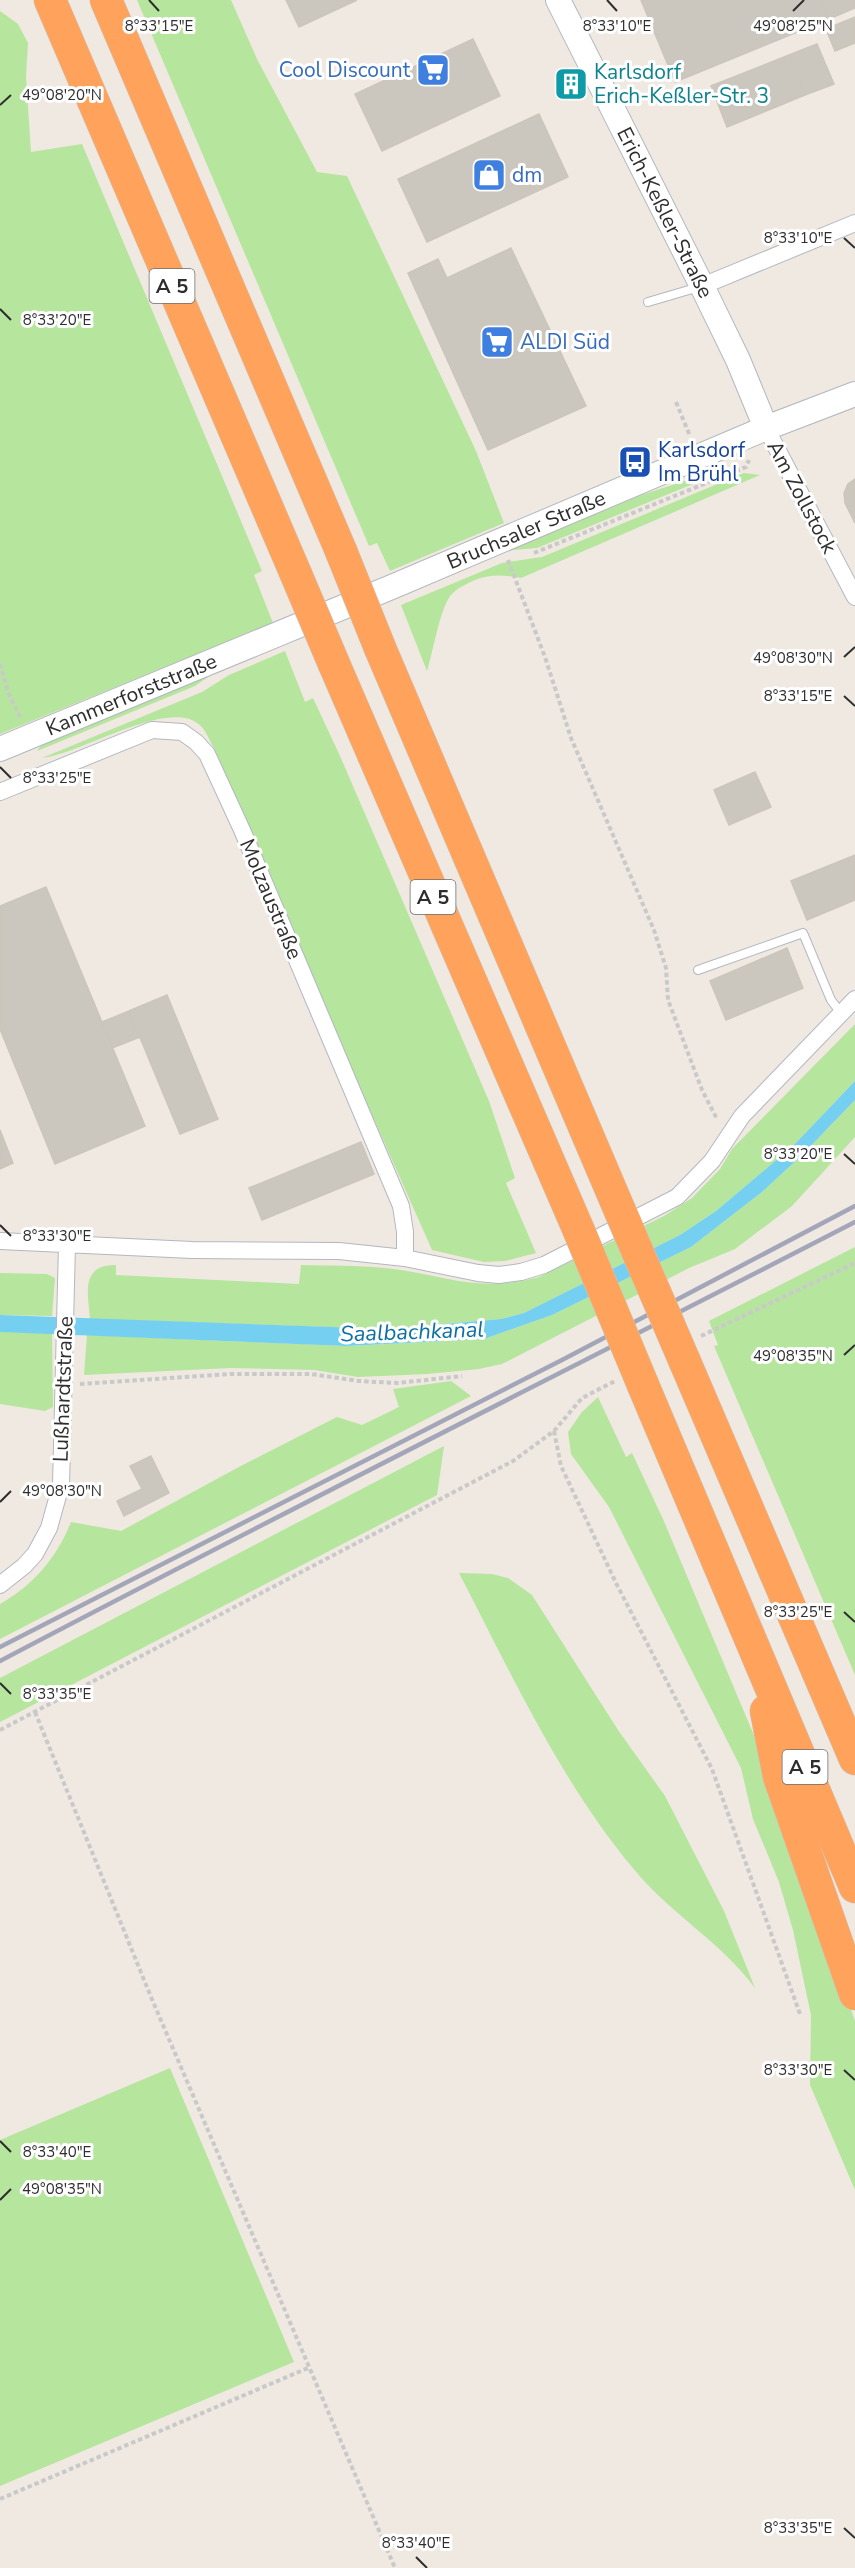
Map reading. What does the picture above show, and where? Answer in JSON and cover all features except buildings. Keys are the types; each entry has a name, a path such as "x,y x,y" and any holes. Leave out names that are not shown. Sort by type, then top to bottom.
{"highway":[{"name":"A 5","path":"50,0 334,664 590,1234 633,1381 755,1648 855,1887"},
{"name":"A 5","path":"106,0 620,1211 690,1350 796,1626 855,1759"},
{"name":"A 5","path":"796,1626 855,1713"},
{"path":"755,1648 779,1777 855,1994"}],"street":[{"name":"Erich-Keßler-Straße","path":"558,0 738,360 766,428"},
{"path":"702,286 855,223"},
{"name":"Bruchsaler Straße","path":"264,639 405,582 766,428 855,394"},
{"name":"Am Zollstock","path":"766,428 855,597"},
{"name":"Kammerforststraße","path":"0,749 264,639"},
{"name":"Molzaustraße","path":"0,792 152,730 182,732 207,754 242,830 401,1206 405,1232 405,1258"},
{"path":"0,1241 192,1250 339,1251 405,1258 499,1275 544,1265 590,1234 677,1197 712,1161 742,1116 761,1094 855,999"},
{"name":"Lußhardtstraße","path":"0,1585 36,1554 49,1528 61,1485 67,1244"}],"lane":[{"path":"648,302 702,286"},
{"path":"698,970 803,933 831,1000 841,1013"}],"path":[{"path":"507,557 546,657 572,738 654,930 666,968 668,1000 702,1090 726,1140"},
{"path":"0,664 8,692 29,737"},
{"path":"690,1350 855,1263"},
{"path":"64,1384 230,1374 311,1374 359,1381 398,1383 462,1376"},
{"path":"0,1730 513,1461 554,1431 582,1398 633,1381"},
{"path":"554,1431 561,1466 566,1477 616,1583 712,1769 800,2014"},
{"path":"35,1712 151,1997 394,2568"},
{"path":"0,2499 308,2368"}],"green space":[{"path":"137,0 231,0 257,59 317,172 347,176 476,451 504,523 390,571 377,543 369,546"},
{"path":"0,11 18,24 28,43 26,77 31,152 82,144 262,571 254,575 273,623 0,734"},
{"path":"744,473 760,475 521,578 492,576 475,580 459,588 451,595 443,610 427,671 401,605 502,563 542,557"},
{"path":"697,477 698,480 693,484 537,548 502,551 632,498"},
{"path":"285,651 305,702 313,698 340,756 489,1101 515,1178 506,1183 536,1253 505,1261 484,1262 432,1250 215,750 200,725 182,718 164,718 42,758 202,692 229,675"},
{"path":"214,673 195,686 37,751 41,745"},
{"path":"855,1024 855,1081 793,1146 716,1211 680,1235 524,1313 501,1319 389,1329 90,1319 89,1282 91,1275 104,1266 116,1265 116,1275 299,1284 301,1265 384,1268 460,1281 496,1284 539,1277 664,1216 692,1198 720,1169 732,1149"},
{"path":"855,1100 855,1137 792,1206 735,1249 689,1268 502,1364 479,1369 427,1374 358,1377 314,1370 231,1368 84,1375 87,1335 346,1346 484,1339 552,1315 691,1247 762,1192 801,1156"},
{"path":"855,1247 855,1675 714,1346 718,1345 709,1321"},
{"path":"0,1273 47,1274 55,1278 52,1316 0,1315"},
{"path":"0,1332 52,1333 53,1407 45,1411 0,1404"},
{"path":"451,1381 471,1396 0,1639 0,1604 23,1588 43,1569 59,1547 71,1522 121,1531 337,1417 362,1425 399,1407 393,1389"},
{"path":"598,1397 626,1457 632,1453 663,1519 761,1752 855,2021 855,2190 810,2085 811,2015 793,1930 779,1882 753,1819 741,1768 609,1507 571,1454 568,1432 582,1412"},
{"path":"444,1446 437,1495 0,1722 0,1678"},
{"path":"459,1573 492,1574 508,1578 532,1595 618,1730 665,1796 724,1911 755,1988 726,1956 646,1883 581,1798 517,1687"},
{"path":"170,2068 294,2362 0,2486 0,2140"}],"water":[{"name":"Saalbachkanal","path":"855,1081 855,1100 801,1156 762,1192 691,1247 552,1315 484,1339 346,1346 0,1332 0,1315 389,1329 501,1319 524,1313 680,1235 716,1211 793,1146"}],"railway":[{"path":"0,1647 562,1360 855,1206"},
{"path":"0,1661 855,1222"}],"place":[{"name":"Cool Discount","path":"433,70"},
{"name":"Karlsdorf Erich-Keßler-Str. 3","path":"571,84"},
{"name":"dm","path":"489,175"},
{"name":"ALDI Süd","path":"497,342"},
{"name":"Karlsdorf Im Brühl","path":"635,462"}]}
